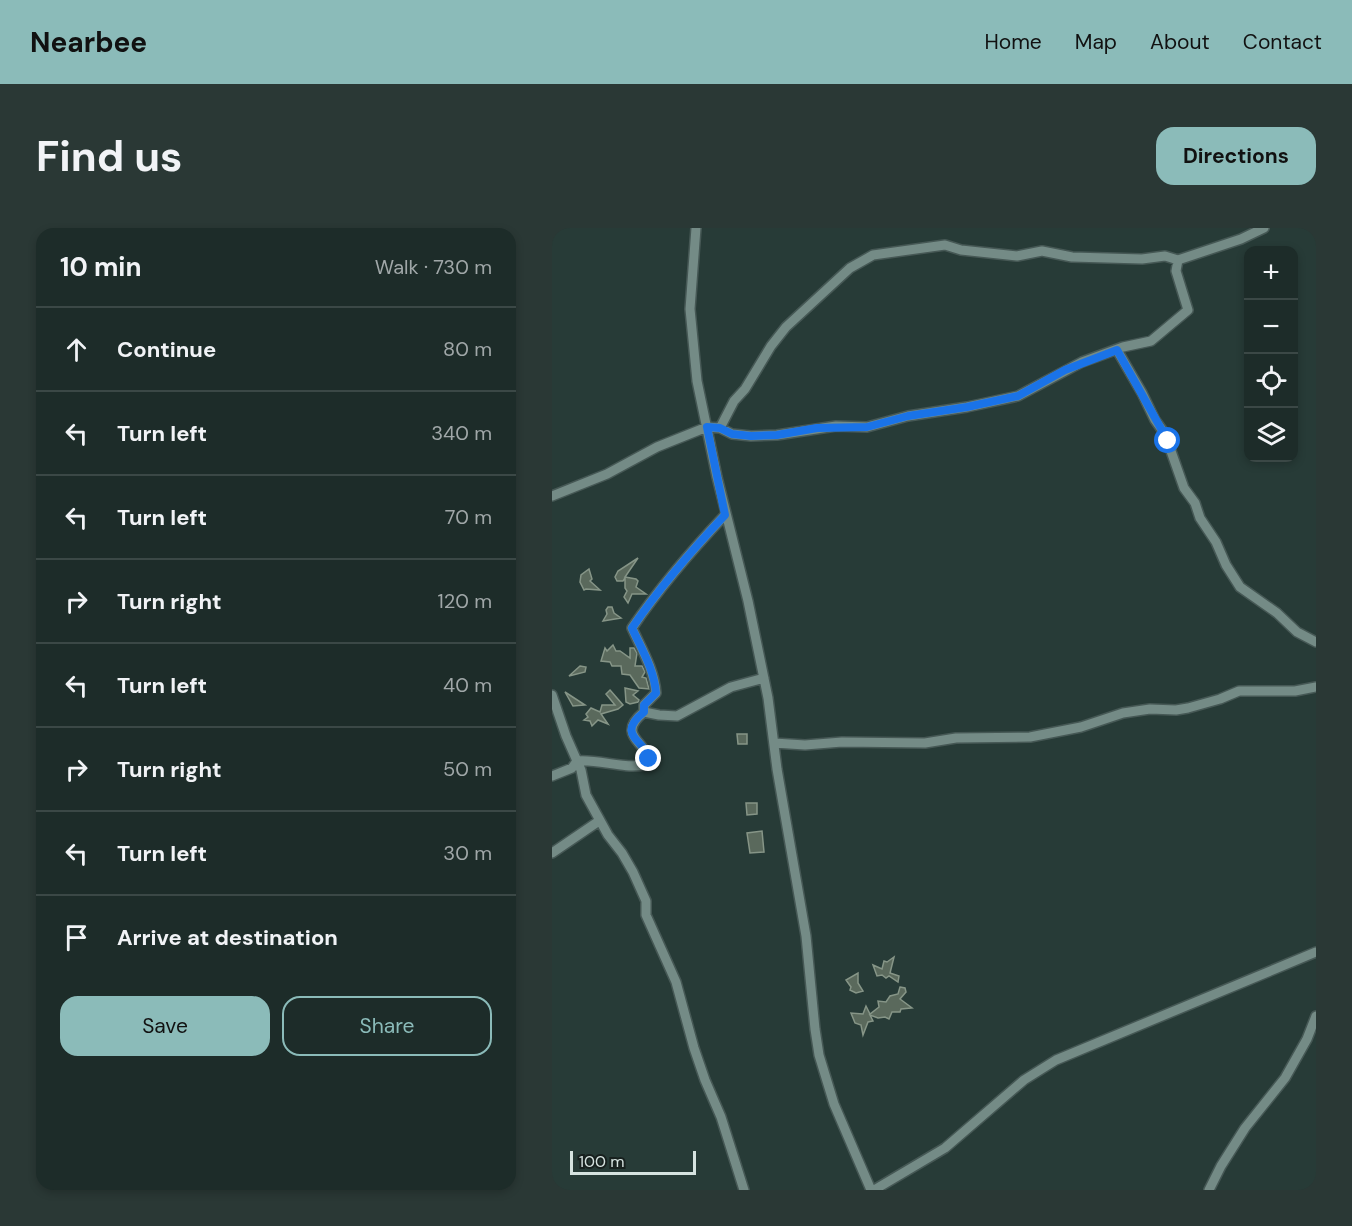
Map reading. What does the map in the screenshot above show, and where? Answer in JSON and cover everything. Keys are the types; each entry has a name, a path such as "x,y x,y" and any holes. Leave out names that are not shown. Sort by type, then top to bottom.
{"street":[{"path":"696,228 690,309 697,381 725,515 748,602 764,678 806,936 811,1009 819,1055 834,1104 872,1190 945,1148 1023,1080 1056,1060 1316,952"},
{"path":"720,428 734,401 786,327 850,268 873,255 945,245 969,251 1017,256 1042,251 1072,257 1142,259 1165,256 1178,260 1241,239 1264,228"},
{"path":"552,496 607,474 657,447 707,427 720,428 732,434 751,436 777,435 817,428 867,427 908,416 1018,396 1065,370 1117,350 1151,341 1187,312 1185,294 1176,271 1178,260"},
{"path":"1117,350 1165,434 1184,488 1240,587 1277,613 1297,632 1316,642"},
{"path":"552,776 572,768 577,761 586,760 632,767 644,765 649,759 648,753 634,737 632,728 636,719 644,712 644,705 656,693 655,679 649,661 632,628 686,556 725,515"},
{"path":"644,712 676,716 731,687 764,678"},
{"path":"774,743 805,745 842,742 925,743 957,738 1030,737 1080,727 1123,713 1150,709 1188,708 1239,691 1295,691 1316,687"},
{"path":"553,699 581,770 586,795 627,862 646,901 646,915 676,982 694,1048 721,1117 744,1190"},
{"path":"552,853 600,821"},
{"path":"1209,1190 1245,1128 1285,1078 1307,1039 1316,1016"}],"building":[{"path":"638,558 625,577 636,579 638,581 636,587 646,594 632,594 628,603 624,597 627,591 625,578 623,581 617,581 615,577 618,571"},
{"path":"589,569 592,579 590,581 600,590 584,590 580,582 581,575"},
{"path":"608,607 612,607 614,613 621,618 603,621"},
{"path":"613,645 616,651 630,658 630,648 634,648 637,653 635,666 642,666 645,672 642,677 646,678 649,689 639,688 630,675 622,674 621,666 612,666 610,662 601,661 605,648 607,651"},
{"path":"580,666 586,667 585,672 569,676"},
{"path":"625,688 638,691 633,695 639,700 638,702 630,704 626,702"},
{"path":"610,690 623,705 618,709 601,714 608,724 598,720 592,726 590,721 584,720 588,717 586,714 591,708 600,712 602,705 615,705 606,694"},
{"path":"565,692 585,705 573,706"},
{"path":"737,734 747,734 747,744 738,744"},
{"path":"746,803 757,803 757,814 747,815"},
{"path":"762,831 764,852 750,853 747,833"},
{"path":"894,957 890,973 899,976 898,982 889,976 886,978 882,975 877,976 873,965 882,969 884,961 887,962"},
{"path":"858,973 858,983 863,991 856,993 850,990 851,987 846,980"},
{"path":"900,987 905,988 906,992 900,999 912,1008 892,1012 889,1019 870,1015 873,1021 868,1022 863,1035 861,1025 855,1023 851,1013 863,1014 866,1006 870,1014 879,1007 878,1001 886,1002 890,996 898,994"}],"route":[{"path":"649,759 648,753 634,737 632,728 636,719 644,712 644,705 656,693 655,679 649,661 632,628 686,556 725,515 707,427 720,428 732,434 751,436 777,435 836,426 867,427 908,416 1018,396 1082,362 1117,350 1168,441"}]}
